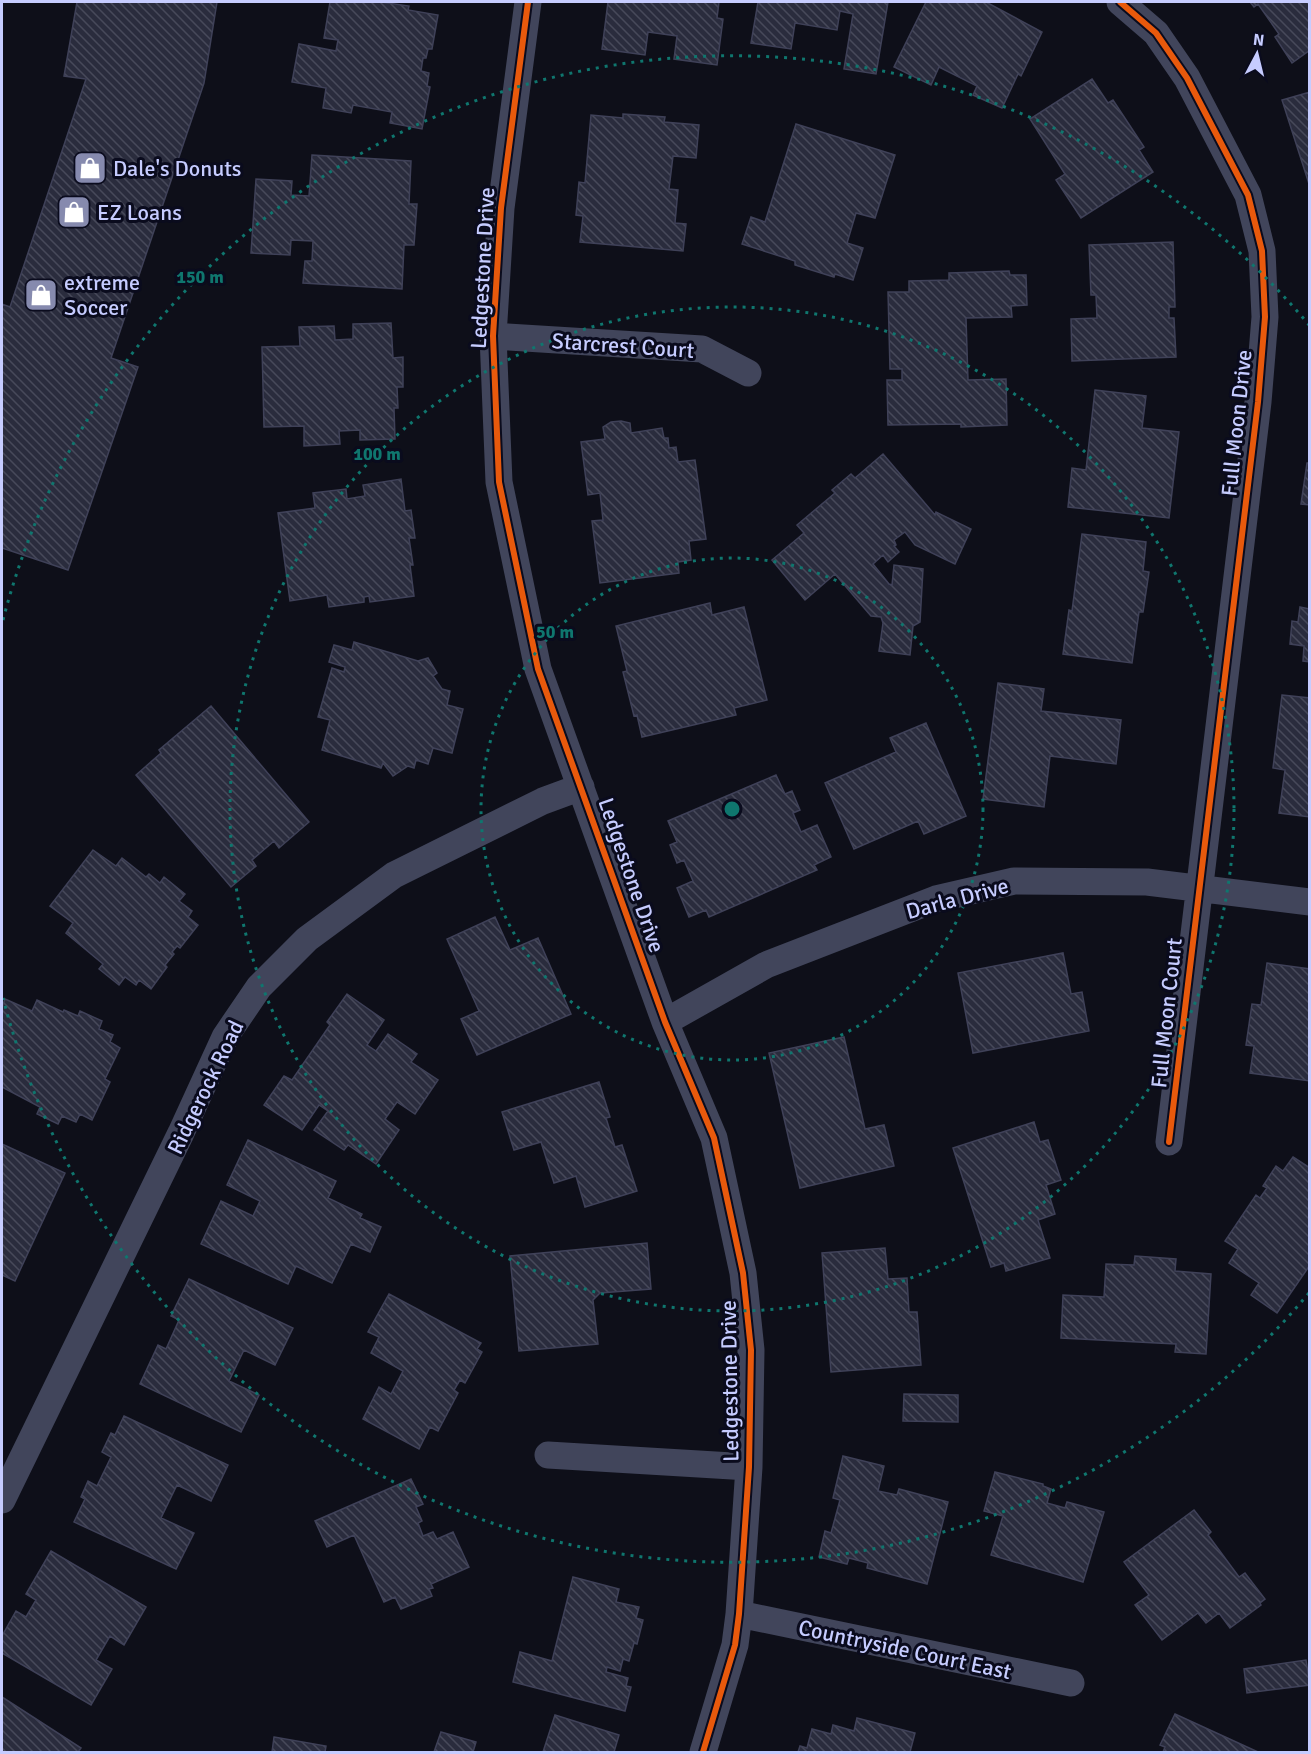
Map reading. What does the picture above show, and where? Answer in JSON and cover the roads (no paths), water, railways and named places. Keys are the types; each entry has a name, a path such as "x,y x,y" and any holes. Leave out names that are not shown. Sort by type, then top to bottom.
{"street":[{"name":"Ledgestone Drive","path":"528,2 501,208 493,336 499,482 538,669 664,1022 714,1138 743,1273 750,1350 750,1467 739,1614 735,1645 703,1752"},
{"name":"Full Moon Drive","path":"1120,2 1156,33 1187,78 1248,195 1262,251 1265,317 1257,402 1198,888"},
{"name":"Starcrest Court","path":"493,336 702,349 748,373"},
{"name":"Ridgerock Road","path":"2,1500 182,1133 225,1037 259,987 307,939 394,875 543,801 581,787"},
{"name":"Darla Drive","path":"664,1022 766,965 936,899 1014,881 1147,882 1310,902"},
{"name":"Full Moon Court","path":"1170,1142 1198,888"},
{"path":"548,1455 750,1467"},
{"name":"Countryside Court East","path":"739,1614 1071,1683"}],"place":[{"name":"Dale's Donuts","path":"90,168"},
{"name":"EZ Loans","path":"74,212"},
{"name":"extreme Soccer","path":"41,295"}]}
